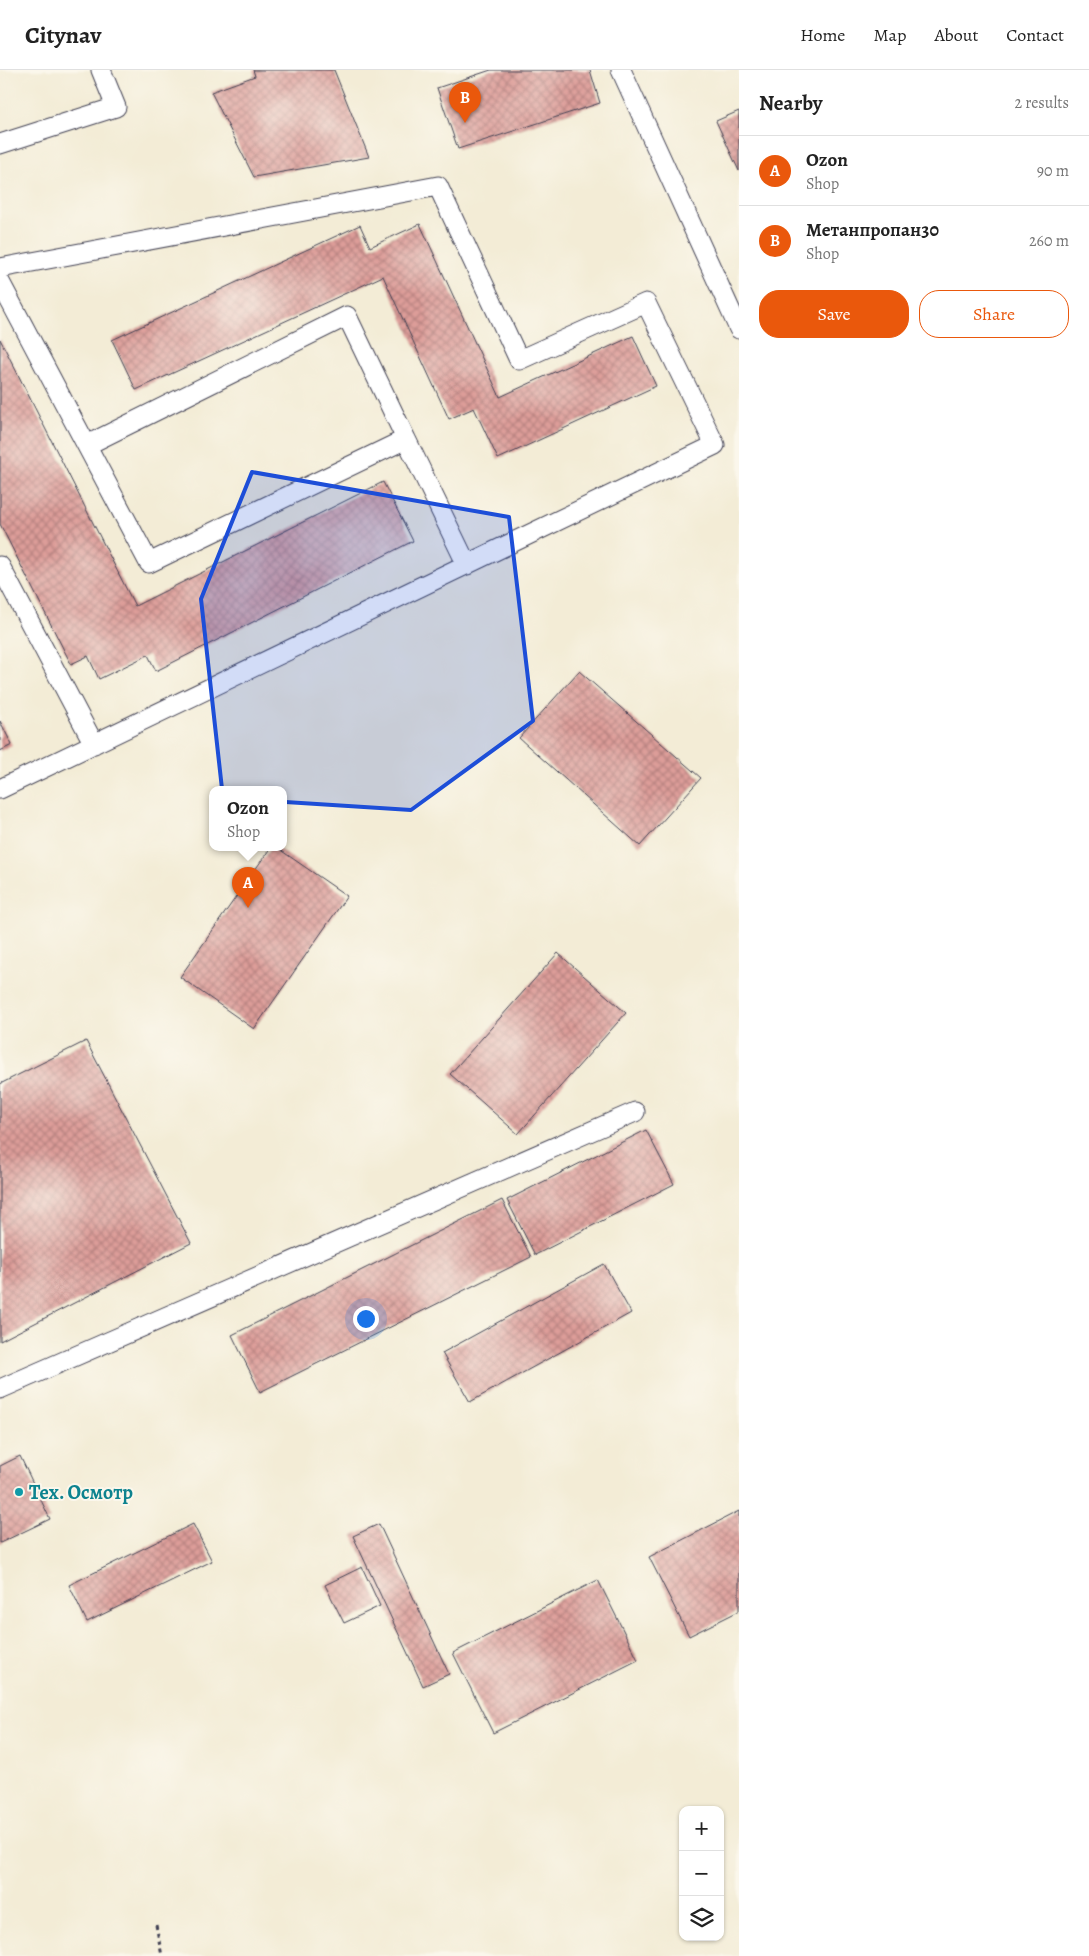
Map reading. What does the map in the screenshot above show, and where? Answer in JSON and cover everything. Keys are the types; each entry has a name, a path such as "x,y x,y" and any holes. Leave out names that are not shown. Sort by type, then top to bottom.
{"lane":[{"path":"0,144 116,107 101,70"},
{"path":"621,70 739,329"},
{"path":"0,268 438,186 519,360 646,303 715,445 0,789"},
{"path":"0,282 149,563 406,439"},
{"path":"87,444 347,316 467,565"},
{"path":"0,566 94,744"},
{"path":"0,1389 635,1112"}],"path":[{"path":"156,1925 162,1956"}],"highlighted area":[{"path":"252,472 509,517 533,721 411,810 223,798 201,599"}],"building":[{"path":"253,70 334,70 369,157 254,177 211,92 255,76"},
{"path":"491,70 590,70 600,103 458,149 437,88"},
{"path":"739,111 739,171 716,121"},
{"path":"420,224 500,397 633,336 656,386 498,459 474,408 449,419 383,276 136,390 112,340 360,225 370,247"},
{"path":"0,339 135,606 383,482 413,541 156,671 148,655 99,679 88,656 71,664 0,524"},
{"path":"579,671 701,778 640,846 519,738"},
{"path":"0,721 12,745 0,751"},
{"path":"268,851 282,851 347,896 254,1029 180,977"},
{"path":"558,953 626,1013 518,1134 450,1074"},
{"path":"86,1041 191,1243 0,1341 0,1084"},
{"path":"646,1130 674,1184 535,1255 507,1200"},
{"path":"502,1200 531,1257 260,1392 232,1335"},
{"path":"604,1264 631,1313 470,1402 442,1353"},
{"name":"Тех. Осмотр","path":"20,1456 50,1519 0,1543 0,1466"},
{"path":"739,1511 739,1611 689,1636 649,1557"},
{"path":"193,1524 212,1561 87,1622 69,1585"},
{"path":"379,1524 449,1674 423,1686 353,1536"},
{"path":"362,1567 380,1606 344,1623 325,1585"},
{"path":"598,1580 638,1660 493,1733 453,1653"}],"place":[{"name":"Метанпропан30","path":"465,123"},
{"name":"Ozon","path":"248,908"},
{"name":"Тех. Осмотр","path":"19,1492"}]}
